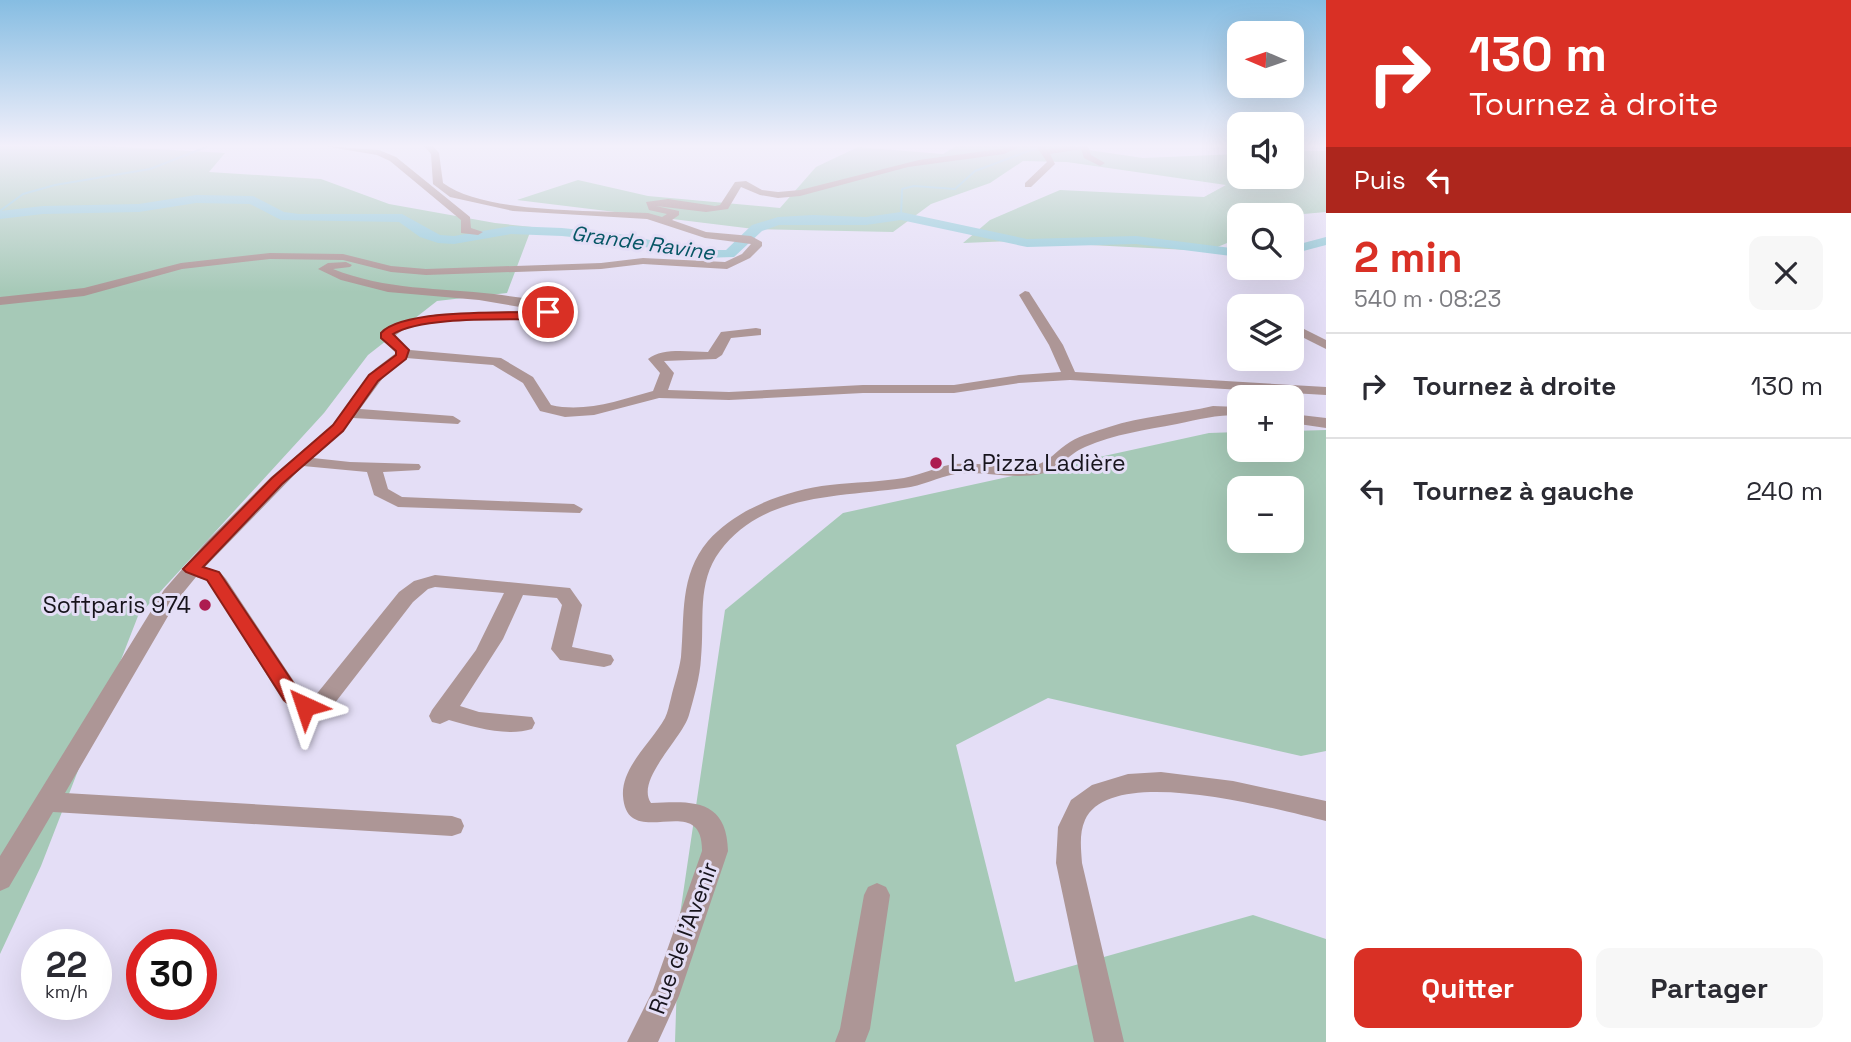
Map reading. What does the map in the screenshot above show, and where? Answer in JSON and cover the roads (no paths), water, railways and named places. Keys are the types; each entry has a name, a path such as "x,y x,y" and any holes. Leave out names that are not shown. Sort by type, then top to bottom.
{"street":[{"path":"437,195 466,219 465,231 478,232"},
{"path":"403,354 403,350 387,338 387,333 407,323 466,316 538,315 548,310 532,304 487,297 374,286 324,269 332,265 378,266 426,272 601,266 643,261 727,266 736,263 756,247 756,241 746,238 705,235 638,215 513,208 452,195"},
{"path":"664,221 675,213 653,208 650,204 664,203 713,210 724,207 732,195"},
{"path":"0,301 84,292 163,269 229,260 326,255 357,259 378,266"},
{"path":"1026,295 1056,345 1070,376"},
{"path":"659,394 667,373 655,359 665,356 711,356 717,352 726,335 756,332"},
{"path":"1304,333 1326,345"},
{"path":"0,879 49,802 153,620 192,569 298,461 338,428 374,378 403,354 496,362 528,380 545,408 555,412 594,411 659,394 729,396 838,390 944,390 1019,379 1070,376 1324,388"},
{"name":"Rue de l'Avenir","path":"642,1042 665,996 715,851 715,837 709,822 686,810 670,814 647,813 640,807 635,789 637,779 677,718 691,659 692,595 699,569 714,546 734,526 760,509 793,498 828,490 905,483 956,469 1009,472 1038,470 1048,466 1076,445 1118,429 1213,410 1227,411"},
{"path":"350,413 453,421"},
{"path":"1304,421 1326,424"},
{"path":"298,461 413,467"},
{"path":"374,467 380,491 398,502 574,509"},
{"path":"192,569 213,576 291,695 305,706 315,706 323,702 407,597 421,585 443,580 563,592 572,605 561,649 568,655 604,660"},
{"path":"516,587 497,632 461,689 442,713 524,723"},
{"path":"1108,1042 1069,863 1068,839 1078,808 1090,796 1107,787 1151,780 1194,785 1326,811"},
{"path":"49,802 452,826"},
{"path":"850,1042 855,1028 877,895"}],"waterway":[{"path":"0,211 22,195"},
{"path":"901,216 902,195"},
{"name":"Grande Ravine","path":"0,215 43,210 139,208 196,199 253,200 281,216 402,218 425,234 438,239 454,240 511,230 562,232 619,238 702,254 729,254 757,228 778,221 866,221 901,216 1027,243 1136,240 1227,251"},
{"name":"Grande Ravine","path":"1304,247 1326,241"}],"place":[{"name":"La Pizza Ladière","path":"936,463"},
{"name":"Softparis 974","path":"205,605"}]}
